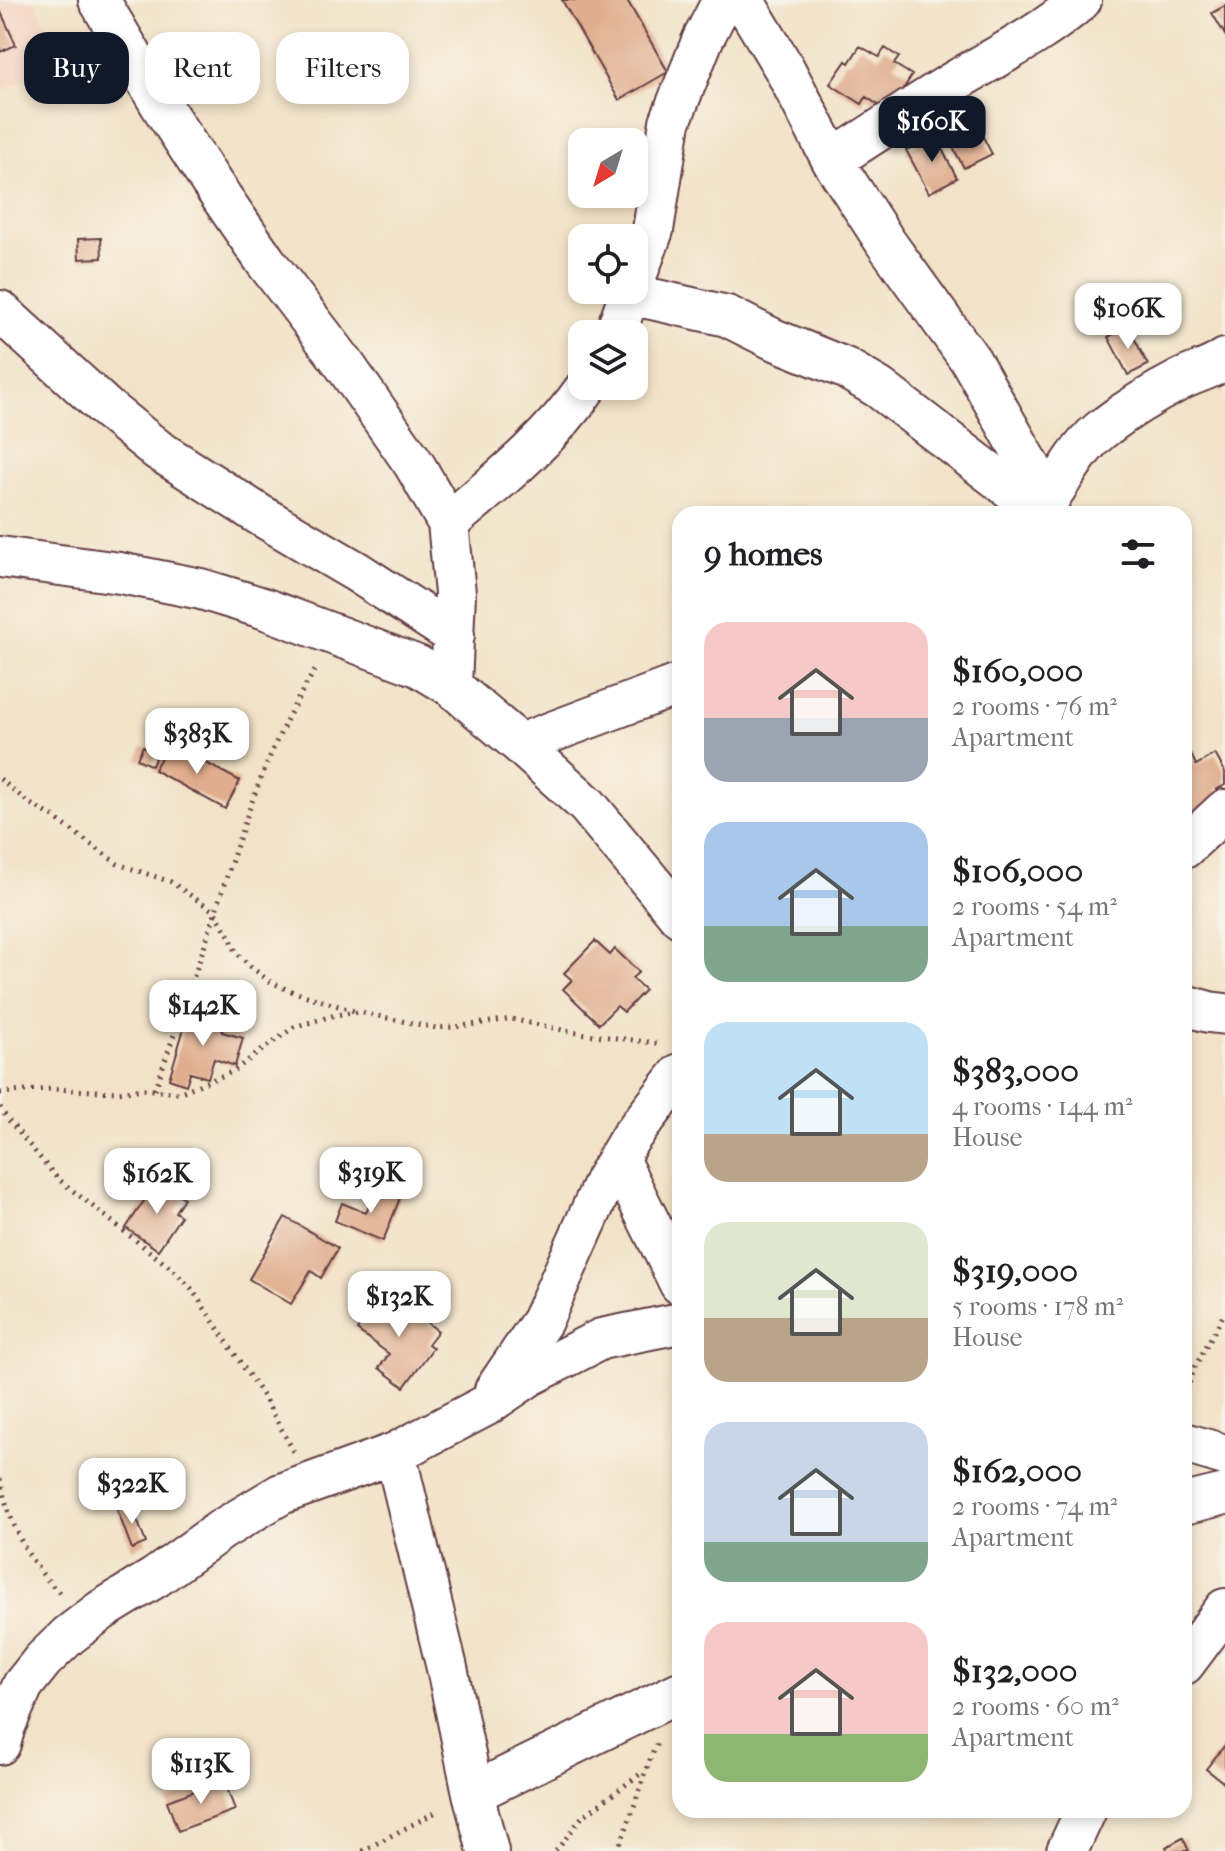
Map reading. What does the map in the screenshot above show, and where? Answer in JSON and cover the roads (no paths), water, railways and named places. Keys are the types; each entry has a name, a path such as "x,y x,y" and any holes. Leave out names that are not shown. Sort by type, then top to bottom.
{"street":[{"path":"99,0 211,182 266,262 344,364 405,452 448,523 455,593 451,686"},
{"path":"648,244 653,230 670,122 703,39 723,0"},
{"path":"743,0 784,68 832,160 886,243 971,361 1041,506"},
{"path":"832,160 1015,47 1081,0"},
{"path":"648,294 727,316 773,339 845,368 879,388 1038,506"},
{"path":"0,311 106,408 158,450 454,635"},
{"path":"1045,506 1079,451 1104,427 1181,379 1225,359"},
{"path":"448,523 514,468 577,400"},
{"path":"0,557 120,573 201,589 263,608 418,666 451,686 587,805 672,907"},
{"path":"520,744 672,687"},
{"path":"1192,841 1225,810"},
{"path":"1192,1007 1225,1014"},
{"path":"485,1406 542,1321 605,1180 672,1059"},
{"path":"618,1159 672,1268"},
{"path":"0,1744 23,1685 43,1660 102,1610 156,1577 221,1530 281,1494 395,1453 485,1406 529,1376 601,1339 672,1325"},
{"path":"1192,1445 1225,1455"},
{"path":"395,1453 488,1851"},
{"path":"1192,1502 1225,1494"},
{"path":"1192,1653 1225,1609"},
{"path":"473,1793 672,1696"},
{"path":"1067,1851 1082,1818"}]}
